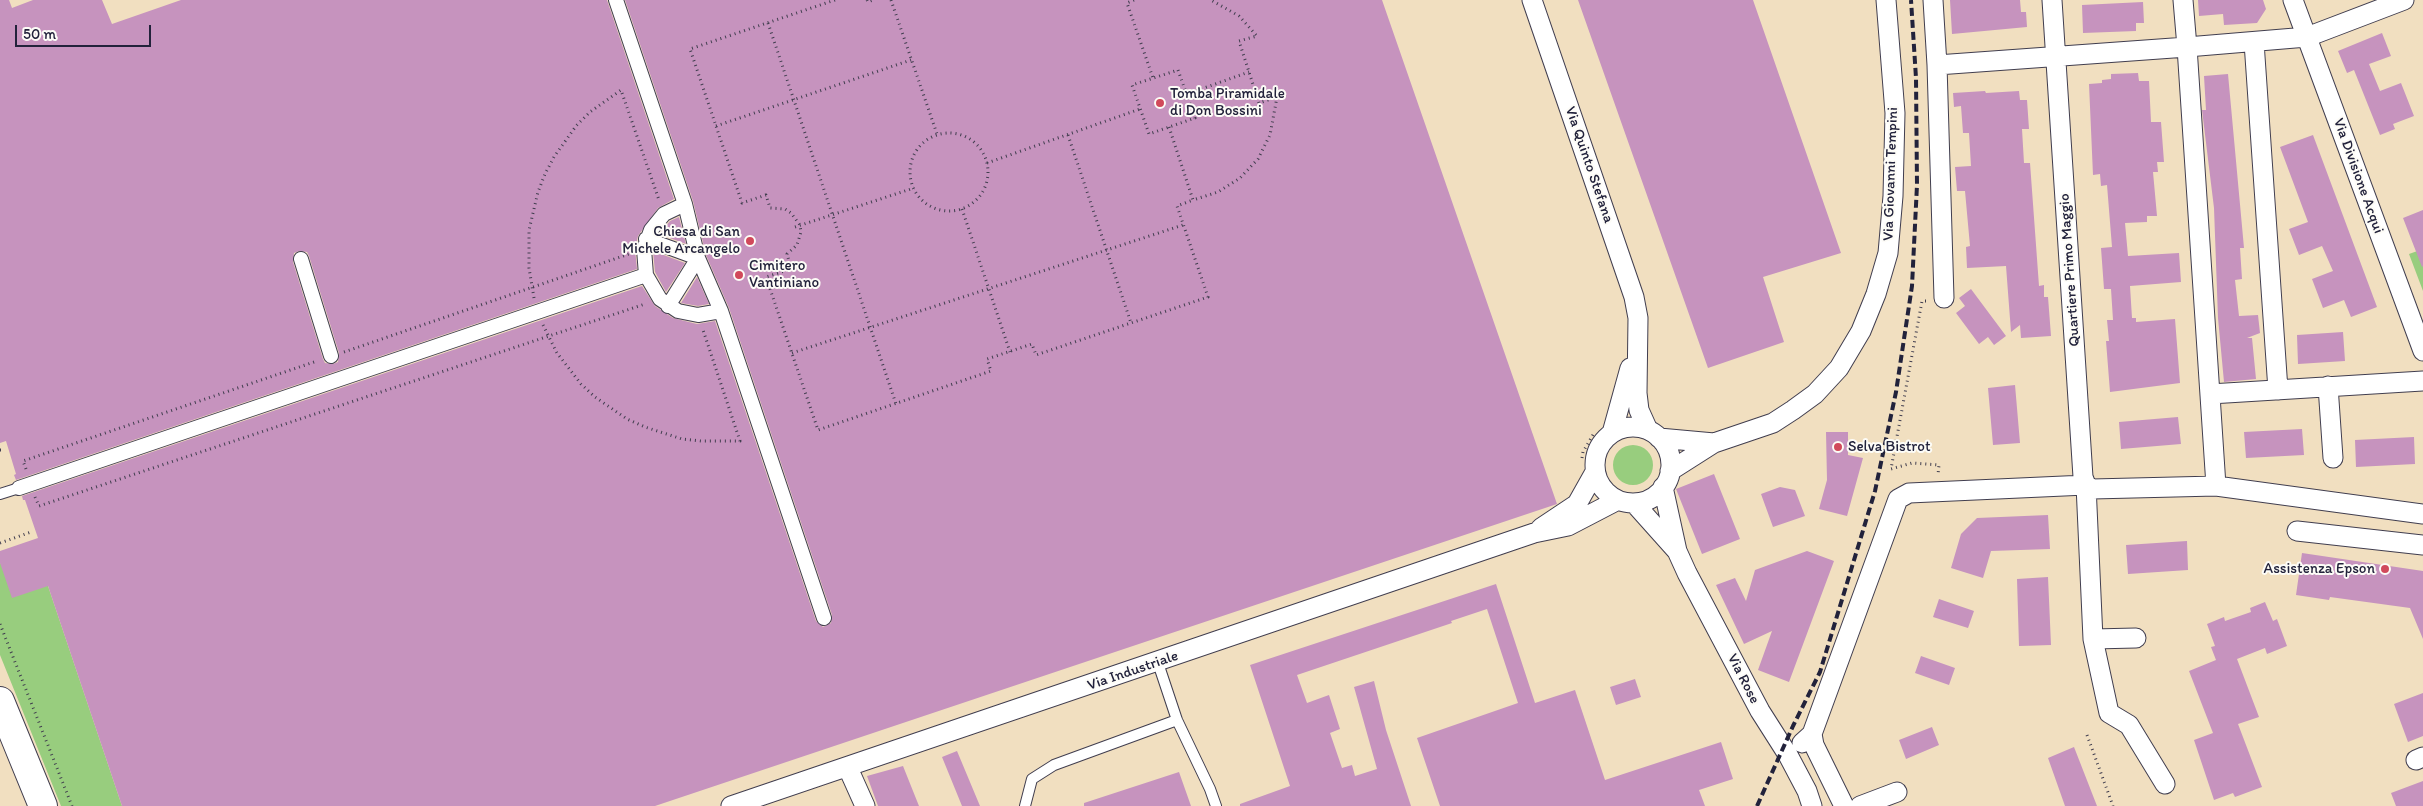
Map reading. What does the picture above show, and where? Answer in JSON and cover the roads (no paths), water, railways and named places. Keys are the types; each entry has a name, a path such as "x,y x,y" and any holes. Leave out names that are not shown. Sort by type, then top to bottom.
{"main road":[{"path":"0,701 43,806"}],"street":[{"path":"616,0 685,204 698,258 721,311 824,618"},
{"name":"Via Quinto Stefana","path":"1532,0 1628,278 1638,318 1637,393 1639,410 1653,434"},
{"name":"Via Giovanni Tempini","path":"1667,479 1714,443 1773,423 1815,394 1843,360 1861,331 1876,294 1888,253 1893,196 1895,114 1886,0"},
{"path":"1933,0 1938,65 1944,298"},
{"name":"Quartiere Primo Maggio","path":"2052,0 2083,477 2086,485 2093,639 2109,714 2129,725 2165,784"},
{"path":"2184,0 2216,486"},
{"name":"Via Divisione Acqui","path":"2293,0 2423,352"},
{"path":"1938,65 2307,37 2404,0"},
{"path":"2254,42 2278,390"},
{"path":"685,204 664,214 657,221 646,239 643,258 646,275 654,292 668,306 698,315 721,311"},
{"path":"646,239 698,258"},
{"path":"668,306 698,258"},
{"path":"301,259 331,356"},
{"path":"19,488 646,275"},
{"name":"Via Quinto Stefana","path":"1612,433 1638,333"},
{"path":"2210,394 2423,381"},
{"path":"2328,386 2333,458"},
{"path":"1636,427 1653,434 1666,448 1667,479 1651,498 1626,501 1608,494 1600,484 1595,472 1598,450 1604,440 1612,433 1624,428 1636,427"},
{"name":"Via Giovanni Tempini","path":"1653,434 1714,443"},
{"name":"Via Industriale","path":"1534,533 1577,504 1595,472"},
{"name":"Via Rose","path":"1667,479 1677,550 1700,600 1760,711 1788,755 1807,791 1812,806"},
{"path":"1844,806 1814,745 1807,739 1894,505 1898,499 1909,493 2086,485 2092,489 2216,486 2423,514"},
{"name":"Via Industriale","path":"732,806 1534,533 1568,526 1626,501"},
{"name":"Via Rose","path":"1626,501 1677,550"},
{"path":"2351,537 2354,504"},
{"path":"2297,531 2423,545"},
{"path":"2093,639 2136,638"},
{"path":"848,768 865,806"},
{"path":"1860,806 1897,792"}],"lane":[{"path":"0,494 19,488"},
{"path":"1158,662 1177,720 1210,789 1216,806"},
{"path":"1025,806 1032,778 1054,765 1177,720"}],"railway":[{"path":"1757,806 1820,672 1875,491 1896,392 1912,286 1917,185 1916,78 1911,0"}],"place":[{"name":"Tomba Piramidale di Don Bossini","path":"1160,103"},
{"name":"Chiesa di San Michele Arcangelo","path":"750,241"},
{"name":"Cimitero Vantiniano","path":"739,275"},
{"name":"Selva Bistrot","path":"1838,447"},
{"name":"Assistenza Epson","path":"2385,569"}]}
